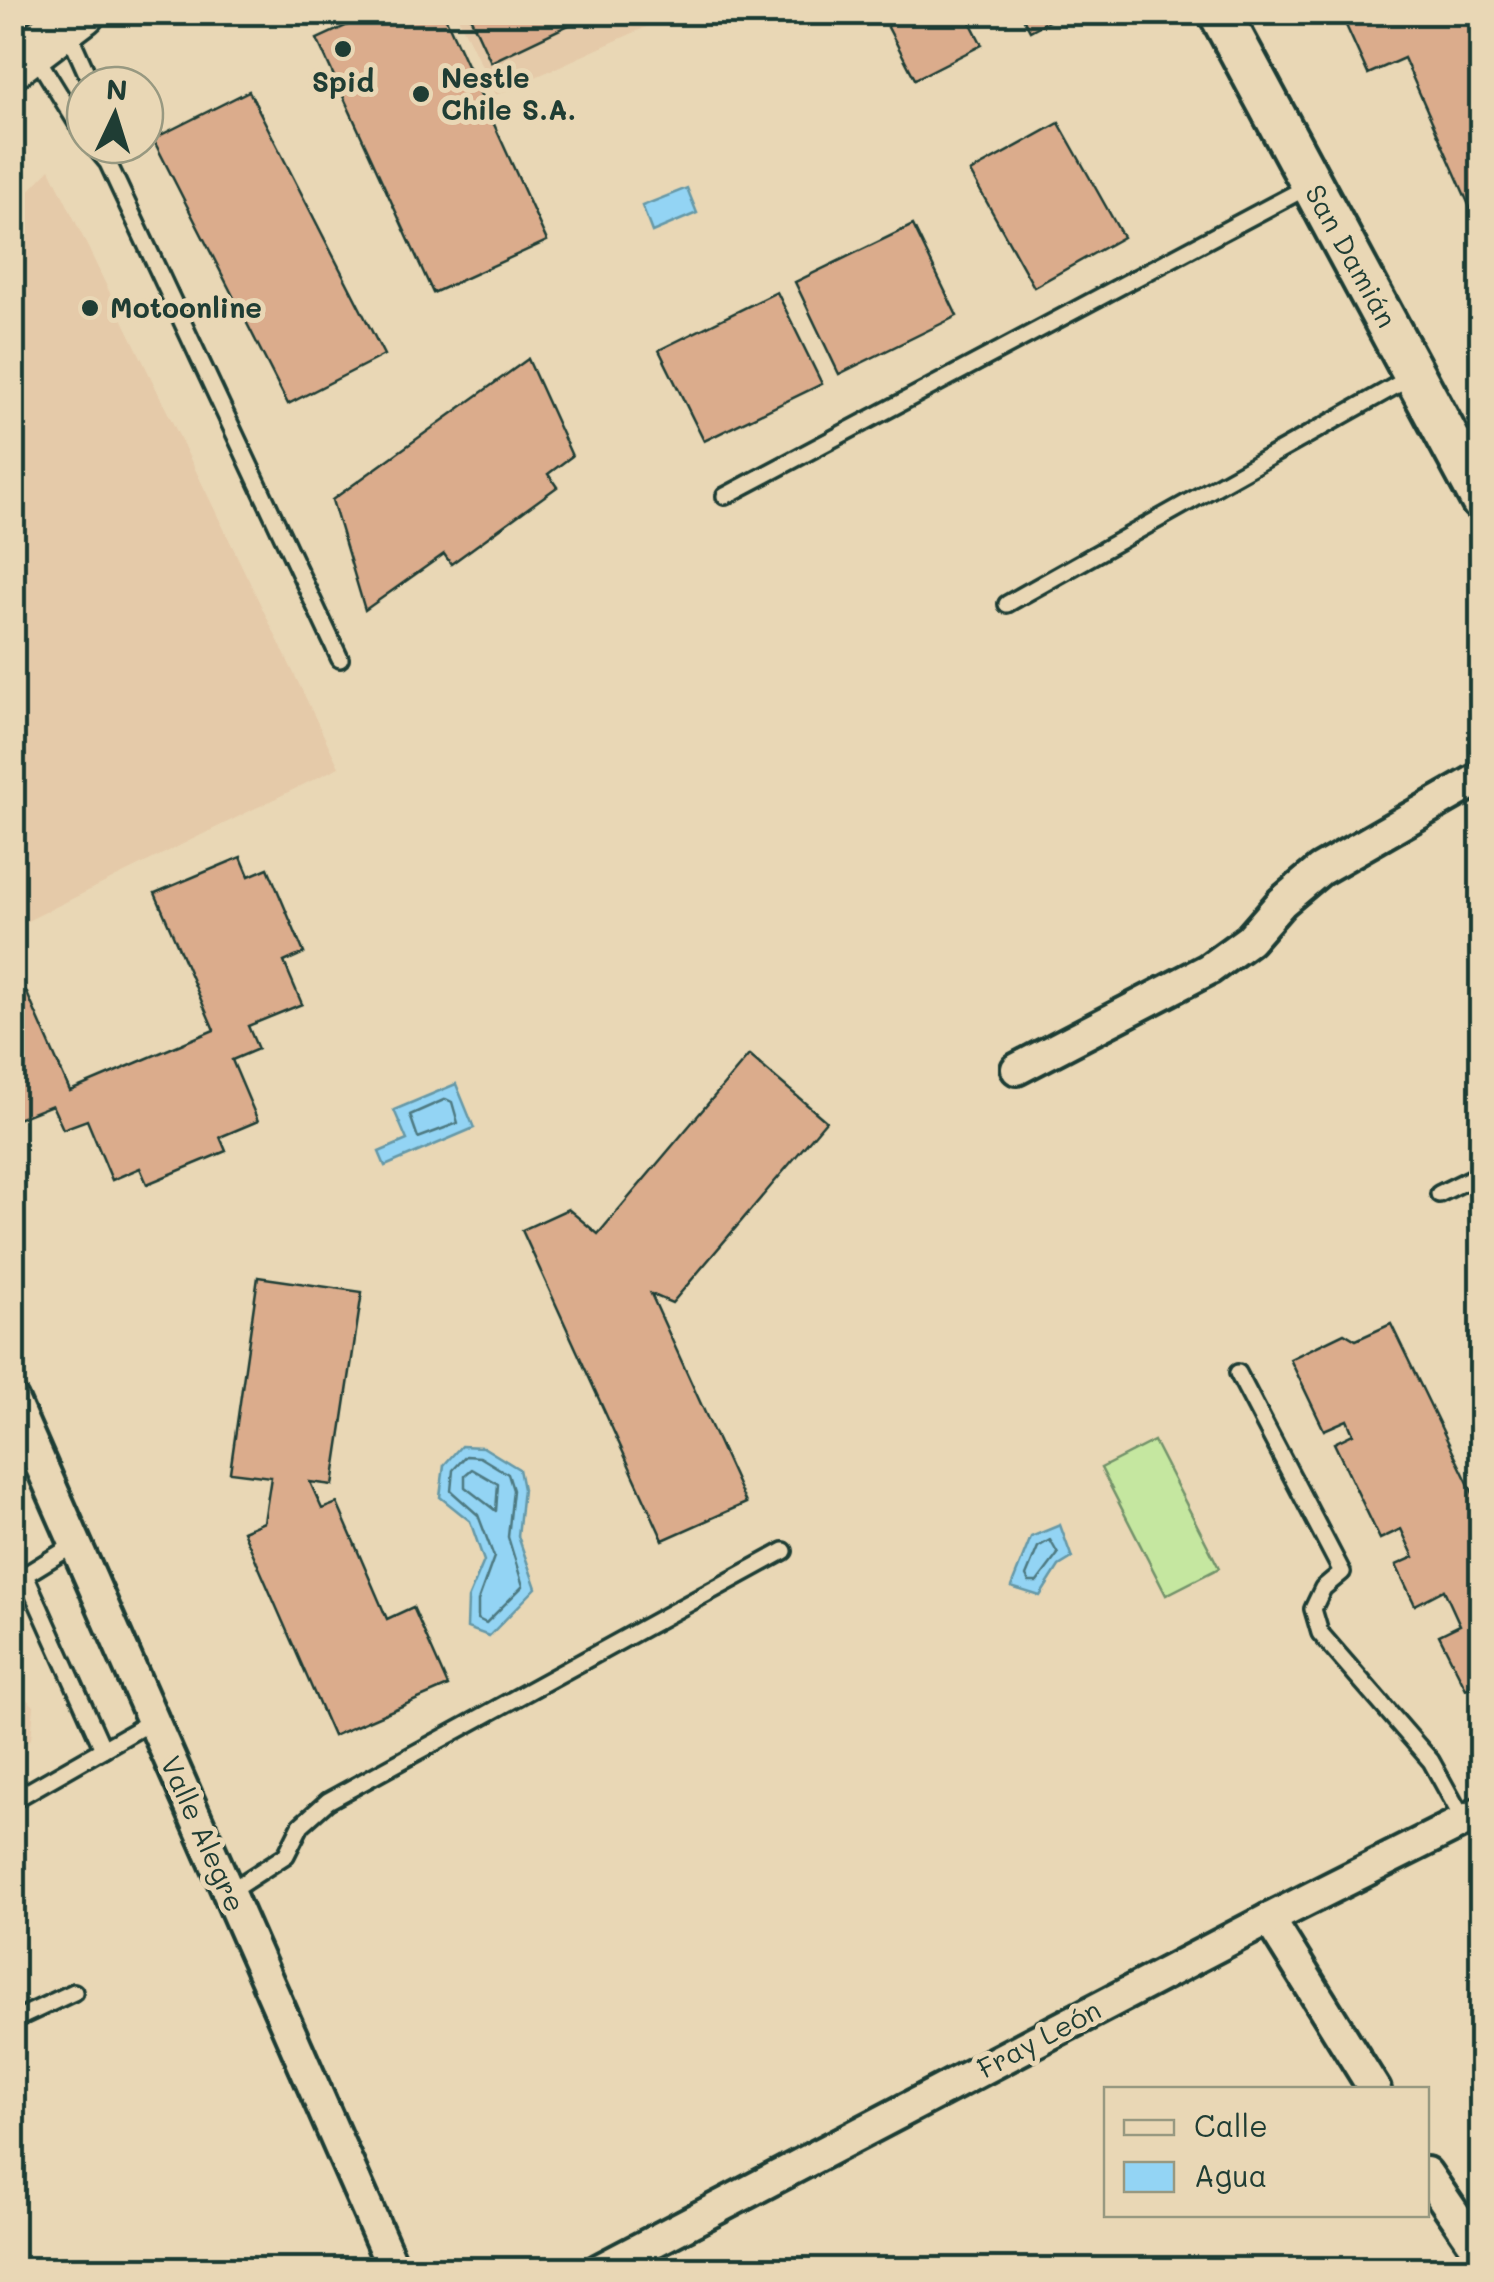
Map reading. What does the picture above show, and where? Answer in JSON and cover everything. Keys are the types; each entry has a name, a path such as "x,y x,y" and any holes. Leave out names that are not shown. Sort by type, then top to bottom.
{"main road":[{"name":"San Damián","path":"1219,12 1482,501"}],"street":[{"path":"1017,1068 1209,969 1249,940 1282,902 1320,870 1482,777"},
{"name":"Valle Alegre","path":"12,1399 394,2270"},
{"name":"Fray León","path":"599,2270 1268,1918 1473,1817"},
{"path":"1268,1918 1373,2087"},
{"path":"1429,2177 1482,2255"}],"lane":[{"path":"48,38 73,65"},
{"path":"48,38 65,83"},
{"path":"109,165 340,659"},
{"path":"725,496 1312,184"},
{"path":"1007,604 1416,374"},
{"path":"1439,1194 1482,1173"},
{"path":"1238,1373 1342,1572 1323,1588 1313,1608 1320,1632 1431,1761 1473,1817"},
{"path":"75,1544 24,1576 103,1749"},
{"path":"229,1892 286,1856 301,1825 328,1802 784,1550"},
{"path":"12,1801 152,1721"},
{"path":"12,2021 74,1992"}],"shaded area":[{"path":"456,13 650,13 655,23 496,95"},
{"path":"50,169 339,767 13,928 13,207"},
{"path":"23,1696 34,1706 31,1739 13,1749 13,1704"}],"green space":[{"path":"1154,1441 1219,1568 1166,1595 1101,1468"}],"water":[{"path":"687,188 697,213 652,232 642,206"},
{"path":"456,1084 474,1128 385,1166 379,1152 407,1140 394,1110"},
{"path":"461,1446 483,1447 519,1469 523,1489 518,1536 536,1588 489,1636 467,1628 468,1599 484,1561 470,1521 440,1497 444,1465"},
{"path":"1060,1525 1072,1558 1059,1566 1040,1596 1011,1587 1031,1537"}],"building":[{"path":"376,12 443,12 547,241 433,293 317,39"},
{"path":"468,12 596,12 491,62"},
{"path":"880,12 965,12 982,45 915,79"},
{"path":"1020,12 1065,12 1030,31"},
{"path":"1340,12 1482,12 1482,208 1472,212 1404,58 1368,74"},
{"path":"249,91 384,355 288,404 165,163 165,133"},
{"path":"1059,123 1123,237 1034,287 970,172"},
{"path":"913,225 957,316 839,374 795,282"},
{"path":"777,292 822,384 704,441 659,350"},
{"path":"528,359 572,456 548,474 557,487 451,564 444,554 365,610 332,500"},
{"path":"241,857 249,876 268,868 304,953 284,962 302,1004 248,1026 258,1049 232,1060 258,1121 220,1137 226,1151 147,1184 140,1168 112,1180 87,1120 63,1129 52,1105 12,1121 12,959 70,1091 214,1030 155,893"},
{"path":"749,1055 826,1121 672,1303 651,1294 746,1503 663,1540 522,1230 568,1209 598,1234"},
{"path":"258,1277 362,1292 333,1485 310,1482 322,1509 337,1503 387,1619 413,1607 448,1686 333,1736 243,1531 264,1522 271,1477 230,1472"},
{"path":"1391,1324 1482,1512 1482,1682 1466,1689 1439,1635 1460,1625 1444,1590 1415,1605 1396,1565 1414,1557 1401,1529 1380,1539 1334,1443 1353,1434 1347,1420 1324,1430 1290,1359 1344,1333 1356,1340"}],"place":[{"name":"Spid","path":"343,49"},
{"name":"Nestle Chile S.A.","path":"421,94"},
{"name":"Motoonline","path":"90,308"}]}
